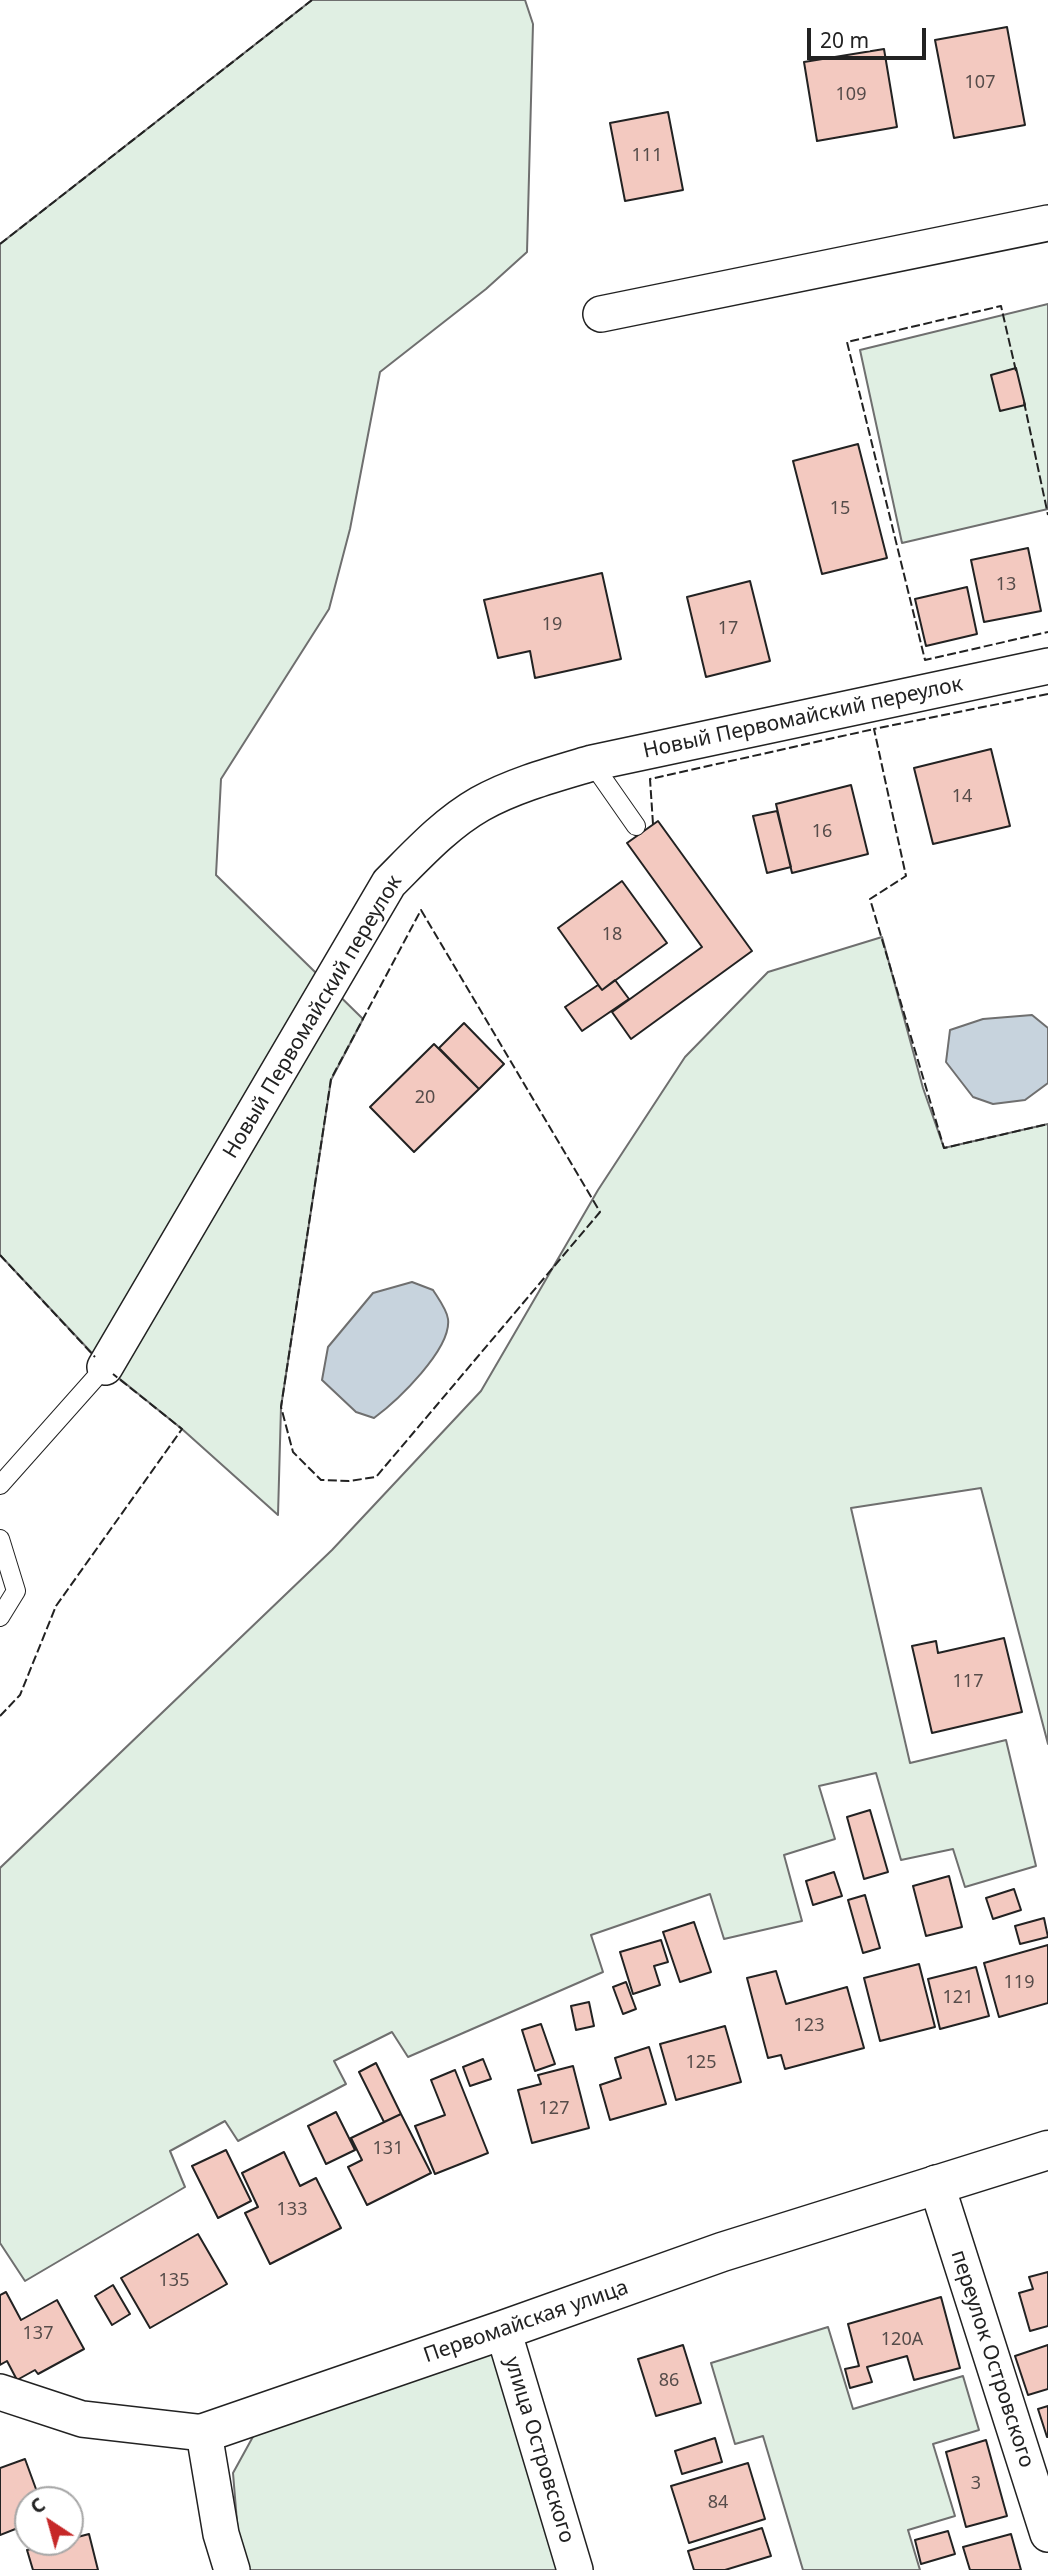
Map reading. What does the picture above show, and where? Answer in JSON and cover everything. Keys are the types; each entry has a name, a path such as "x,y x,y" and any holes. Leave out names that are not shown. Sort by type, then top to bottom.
{"street":[{"path":"601,314 1048,223"},
{"name":"Новый Первомайский переулок","path":"104,1367 389,883 435,837 480,804 544,777 593,763 1048,666"},
{"name":"Первомайская улица","path":"0,2392 82,2419 204,2433 722,2252 1048,2150"},
{"name":"переулок Островского","path":"936,2183 1048,2534"},
{"name":"улица Островского","path":"503,2330 575,2570"},
{"path":"204,2433 221,2534 232,2570"}],"lane":[{"path":"593,763 636,826"},
{"name":"Новый Первомайский переулок","path":"0,1485 104,1367"},
{"path":"0,1539 16,1591 0,1617"}],"green space":[{"path":"312,0 525,0 533,24 527,252 486,289 380,372 350,529 329,609 221,779 216,875 363,1019 331,1080 281,1407 278,1515 182,1429 105,1367 0,1255 0,244"},
{"path":"1048,304 1048,509 902,543 860,350"},
{"path":"882,937 923,1088 944,1148 1048,1124 1048,1744 981,1488 851,1508 910,1763 1006,1740 1036,1866 965,1887 953,1849 901,1860 876,1773 819,1786 835,1839 784,1855 802,1921 724,1939 710,1894 591,1935 603,1972 408,2057 392,2032 334,2061 346,2084 238,2141 225,2121 170,2151 185,2187 25,2281 0,2243 0,1868 332,1550 481,1391 598,1190 685,1057 768,972"},
{"path":"828,2327 853,2409 963,2376 979,2430 933,2444 955,2516 908,2530 920,2570 803,2570 763,2436 735,2444 711,2363"},
{"path":"497,2351 561,2570 249,2570 238,2534 233,2473 255,2433"}],"shaded area":[{"path":"1032,1015 1048,1028 1048,1083 1025,1100 993,1104 973,1097 946,1062 950,1030 983,1019"},
{"path":"412,1282 433,1290 446,1312 447,1331 441,1345 409,1387 374,1418 356,1412 322,1380 328,1347 373,1293"}],"building":[{"path":"1007,27 1025,125 954,138 935,40"},
{"path":"884,49 897,127 817,141 804,62"},
{"path":"668,112 683,190 625,201 610,123"},
{"path":"1016,368 1025,405 1000,411 991,375"},
{"path":"858,444 887,558 822,574 793,461"},
{"path":"1028,548 1041,611 984,622 971,560"},
{"path":"602,573 621,659 535,678 530,651 498,658 484,600"},
{"path":"750,581 770,661 706,677 687,597"},
{"path":"967,587 977,634 926,646 915,599"},
{"path":"991,749 1010,826 933,844 914,768"},
{"path":"851,785 868,854 792,873 776,804"},
{"path":"777,811 791,867 767,873 753,816"},
{"path":"658,821 752,951 631,1039 612,1012 702,947 627,843"},
{"path":"622,881 667,943 602,990 558,928"},
{"path":"615,980 629,999 582,1031 565,1007 598,985 602,990"},
{"path":"464,1023 504,1064 479,1089 439,1048"},
{"path":"434,1044 479,1089 414,1152 370,1107"},
{"path":"1004,1638 1022,1712 932,1733 912,1646 936,1641 938,1653"},
{"path":"870,1810 888,1872 864,1879 847,1817"},
{"path":"834,1872 842,1896 813,1905 806,1881"},
{"path":"949,1876 962,1927 926,1936 913,1886"},
{"path":"1014,1889 1021,1910 993,1919 986,1898"},
{"path":"865,1895 880,1948 863,1953 848,1900"},
{"path":"1044,1918 1048,1937 1020,1944 1015,1926"},
{"path":"694,1922 711,1972 680,1982 663,1932"},
{"path":"661,1940 668,1962 654,1966 660,1985 633,1994 620,1952"},
{"path":"1048,1945 1048,2003 999,2017 984,1963"},
{"path":"919,1964 935,2027 880,2041 864,1978"},
{"path":"976,1967 989,2016 940,2029 928,1979"},
{"path":"776,1971 786,2004 847,1987 864,2048 785,2069 781,2055 768,2058 747,1978"},
{"path":"626,1982 636,2009 623,2014 613,1987"},
{"path":"589,2002 594,2026 576,2030 571,2006"},
{"path":"541,2024 555,2064 535,2071 522,2030"},
{"path":"725,2026 741,2082 676,2100 660,2044"},
{"path":"649,2047 666,2104 610,2120 600,2085 621,2078 615,2058"},
{"path":"483,2059 491,2079 470,2086 463,2067"},
{"path":"376,2063 401,2114 384,2122 359,2072"},
{"path":"573,2066 589,2128 532,2143 518,2090 541,2084 538,2075"},
{"path":"455,2070 488,2153 435,2174 415,2126 445,2115 431,2080"},
{"path":"336,2112 355,2150 326,2164 308,2126"},
{"path":"401,2114 431,2173 367,2205 348,2167 362,2160 351,2138"},
{"path":"226,2150 251,2201 218,2218 192,2166"},
{"path":"284,2152 300,2186 316,2178 341,2228 270,2264 245,2213 258,2207 242,2173"},
{"path":"198,2234 227,2284 150,2328 121,2278"},
{"path":"1048,2272 1048,2326 1030,2331 1019,2293 1033,2289 1029,2277"},
{"path":"113,2285 130,2314 112,2325 95,2296"},
{"path":"6,2292 21,2320 57,2300 84,2349 38,2374 35,2370 17,2380 7,2361 0,2365 0,2295"},
{"path":"941,2297 960,2368 914,2380 907,2356 867,2367 872,2382 850,2388 845,2369 859,2366 848,2324"},
{"path":"683,2345 701,2403 656,2416 638,2359"},
{"path":"1048,2345 1048,2389 1028,2395 1015,2356"},
{"path":"1048,2406 1048,2437 1047,2437 1038,2409"},
{"path":"715,2438 722,2462 682,2474 675,2451"},
{"path":"986,2440 1007,2516 966,2527 946,2452"},
{"path":"25,2459 35,2486 14,2486 14,2530 0,2535 0,2468"},
{"path":"748,2463 765,2519 689,2543 671,2486"},
{"path":"762,2528 771,2556 725,2570 694,2570 688,2551"},
{"path":"948,2531 955,2554 921,2564 915,2540"},
{"path":"89,2534 98,2570 33,2570 29,2556 84,2556 84,2535"},
{"path":"1011,2534 1021,2570 970,2570 963,2547"}],"fence":[{"path":"0,244 312,0"},
{"path":"1016,371 1001,306 847,342 925,660 1048,632"},
{"path":"1024,402 1048,515"},
{"path":"1048,694 874,729 906,876 870,899 944,1148 1048,1124"},
{"path":"653,824 650,779 874,729"},
{"path":"421,910 600,1212 376,1477 349,1481 321,1480 293,1452 281,1407 331,1079 421,910"},
{"path":"0,1255 95,1357"},
{"path":"0,1716 20,1695 56,1606 182,1429 113,1374"}]}
